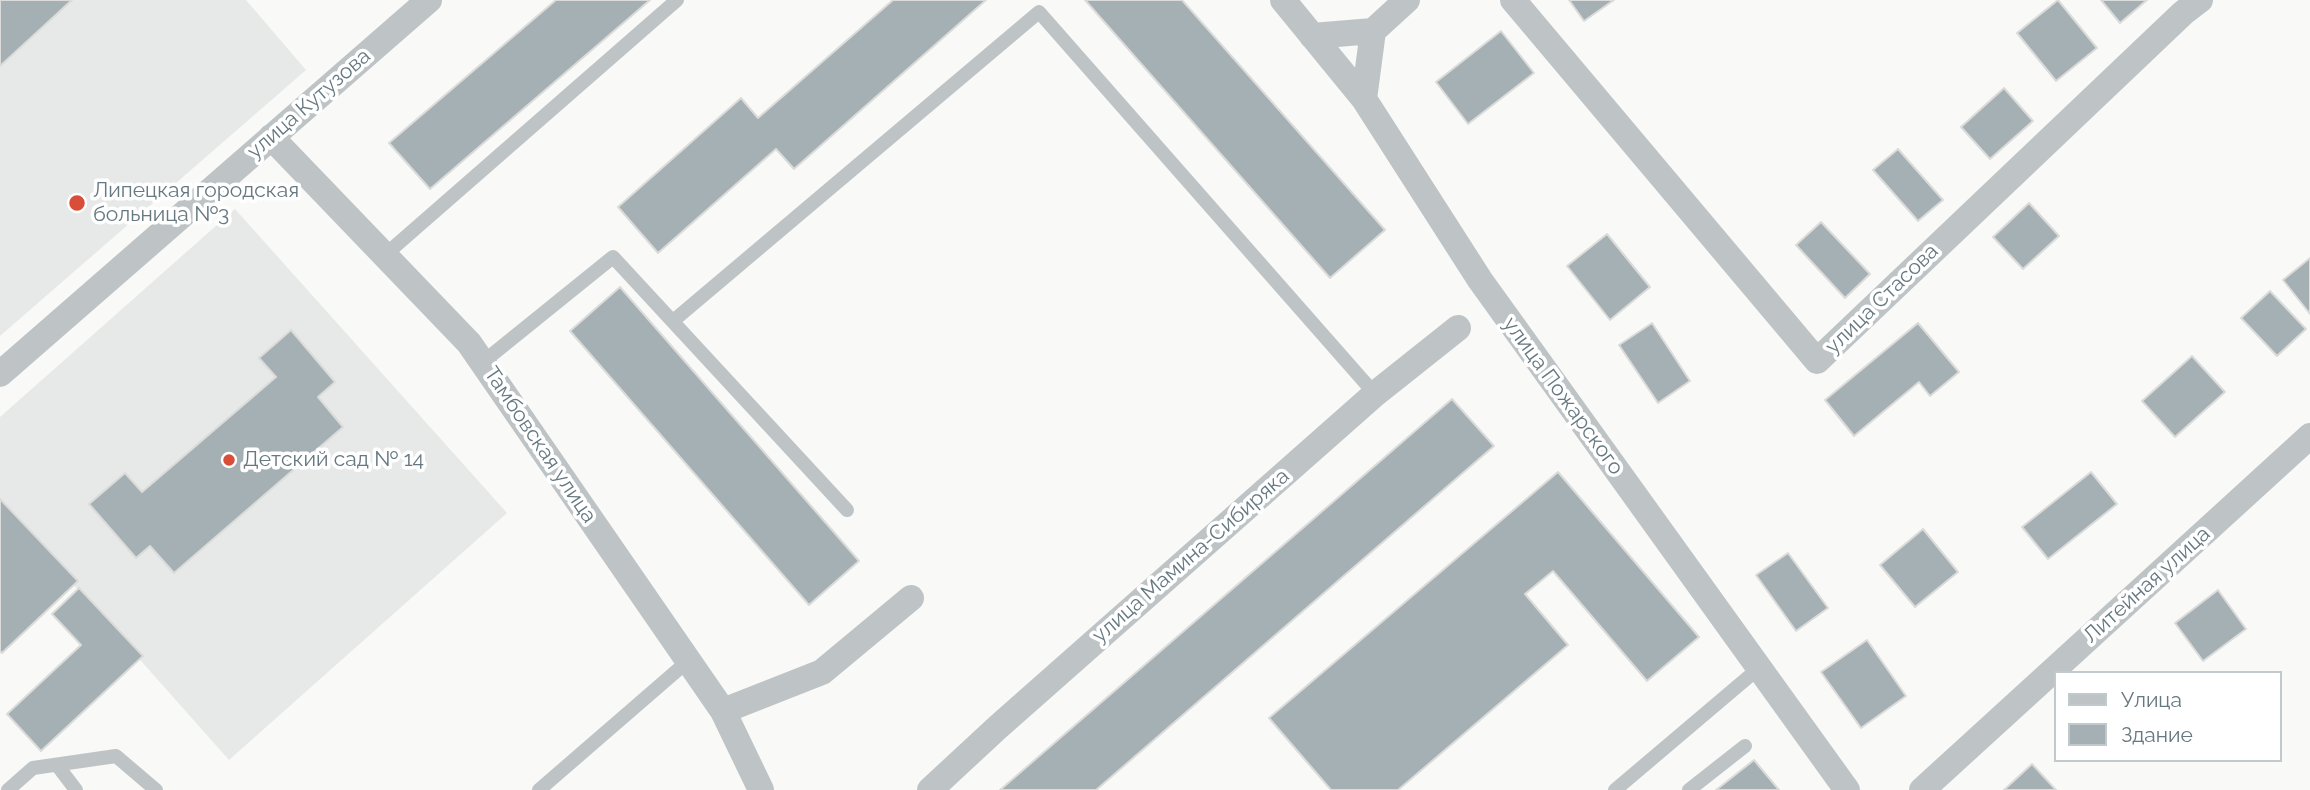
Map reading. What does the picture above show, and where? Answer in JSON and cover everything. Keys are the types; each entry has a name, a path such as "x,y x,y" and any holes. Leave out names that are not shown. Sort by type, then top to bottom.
{"street":[{"name":"улица Кутузова","path":"0,374 429,0"},
{"name":"улица Пожарского","path":"1283,0 1364,99 1479,280 1847,790"},
{"path":"1312,36 1373,31 1407,0"},
{"name":"улица Стасова","path":"1513,0 1817,361 2183,13 2200,0"},
{"path":"1364,99 1373,31"},
{"name":"Тамбовская улица","path":"271,137 470,343 723,711 761,790"},
{"name":"улица Мамина-Сибиряка","path":"930,790 1375,394 1458,328"},
{"name":"Литейная улица","path":"1922,790 2310,436"},
{"path":"723,711 822,673 911,598"}],"lane":[{"path":"384,255 677,0"},
{"path":"673,321 1039,12 1375,394"},
{"path":"483,362 613,257 848,510"},
{"path":"540,790 688,661"},
{"path":"1615,790 1759,668"},
{"path":"1689,790 1745,746"},
{"path":"8,790 33,768 116,756 156,790"},
{"path":"57,765 76,790"}],"shaded area":[{"name":"Липецкая городская больница №3","path":"0,0 246,0 306,70 0,336"},
{"name":"Детский сад № 14","path":"235,209 507,513 229,760 0,502 0,417"}],"building":[{"path":"0,0 72,0 0,66"},
{"path":"556,0 650,0 430,189 389,143"},
{"path":"893,0 986,0 794,169 776,149 658,253 618,207 741,98 758,118"},
{"path":"1085,0 1182,0 1385,230 1330,278"},
{"path":"1569,0 1614,0 1584,21"},
{"path":"2058,0 2097,48 2056,81 2017,33"},
{"path":"2101,0 2147,0 2120,23"},
{"path":"1501,31 1534,73 1468,124 1436,82"},
{"path":"2004,88 2033,121 1990,159 1961,127"},
{"path":"1898,149 1943,200 1918,221 1873,170"},
{"path":"2029,203 2059,236 2023,269 1993,237"},
{"path":"1821,222 1870,274 1845,298 1796,245"},
{"path":"1607,234 1650,287 1610,320 1567,266"},
{"path":"2310,258 2310,314 2283,280"},
{"path":"620,287 859,561 809,605 570,331"},
{"path":"2270,291 2306,329 2277,356 2241,318"},
{"path":"1652,323 1690,381 1658,403 1619,345"},
{"path":"1918,323 1959,372 1930,396 1919,382 1854,436 1825,400"},
{"path":"291,330 335,382 318,397 343,427 174,573 150,546 136,558 89,504 125,473 142,492 276,377 259,358"},
{"path":"2192,356 2225,392 2175,437 2142,401"},
{"path":"1452,399 1494,446 1096,790 1000,790"},
{"path":"1558,472 1699,637 1647,681 1553,571 1525,594 1568,645 1398,790 1331,790 1269,718"},
{"path":"2091,472 2117,504 2048,559 2022,527"},
{"path":"0,499 78,581 2,653 0,651"},
{"path":"1923,529 1958,572 1915,607 1880,565"},
{"path":"1788,553 1828,608 1796,631 1756,575"},
{"path":"79,588 143,656 41,751 7,714 81,645 52,614"},
{"path":"2218,590 2246,629 2203,661 2175,623"},
{"path":"1867,640 1906,696 1861,728 1821,672"},
{"path":"1754,760 1779,790 1716,790"},
{"path":"2032,764 2056,790 2004,790"}],"place":[{"name":"Липецкая городская больница №3","path":"77,203"},
{"name":"Детский сад № 14","path":"229,460"}]}
